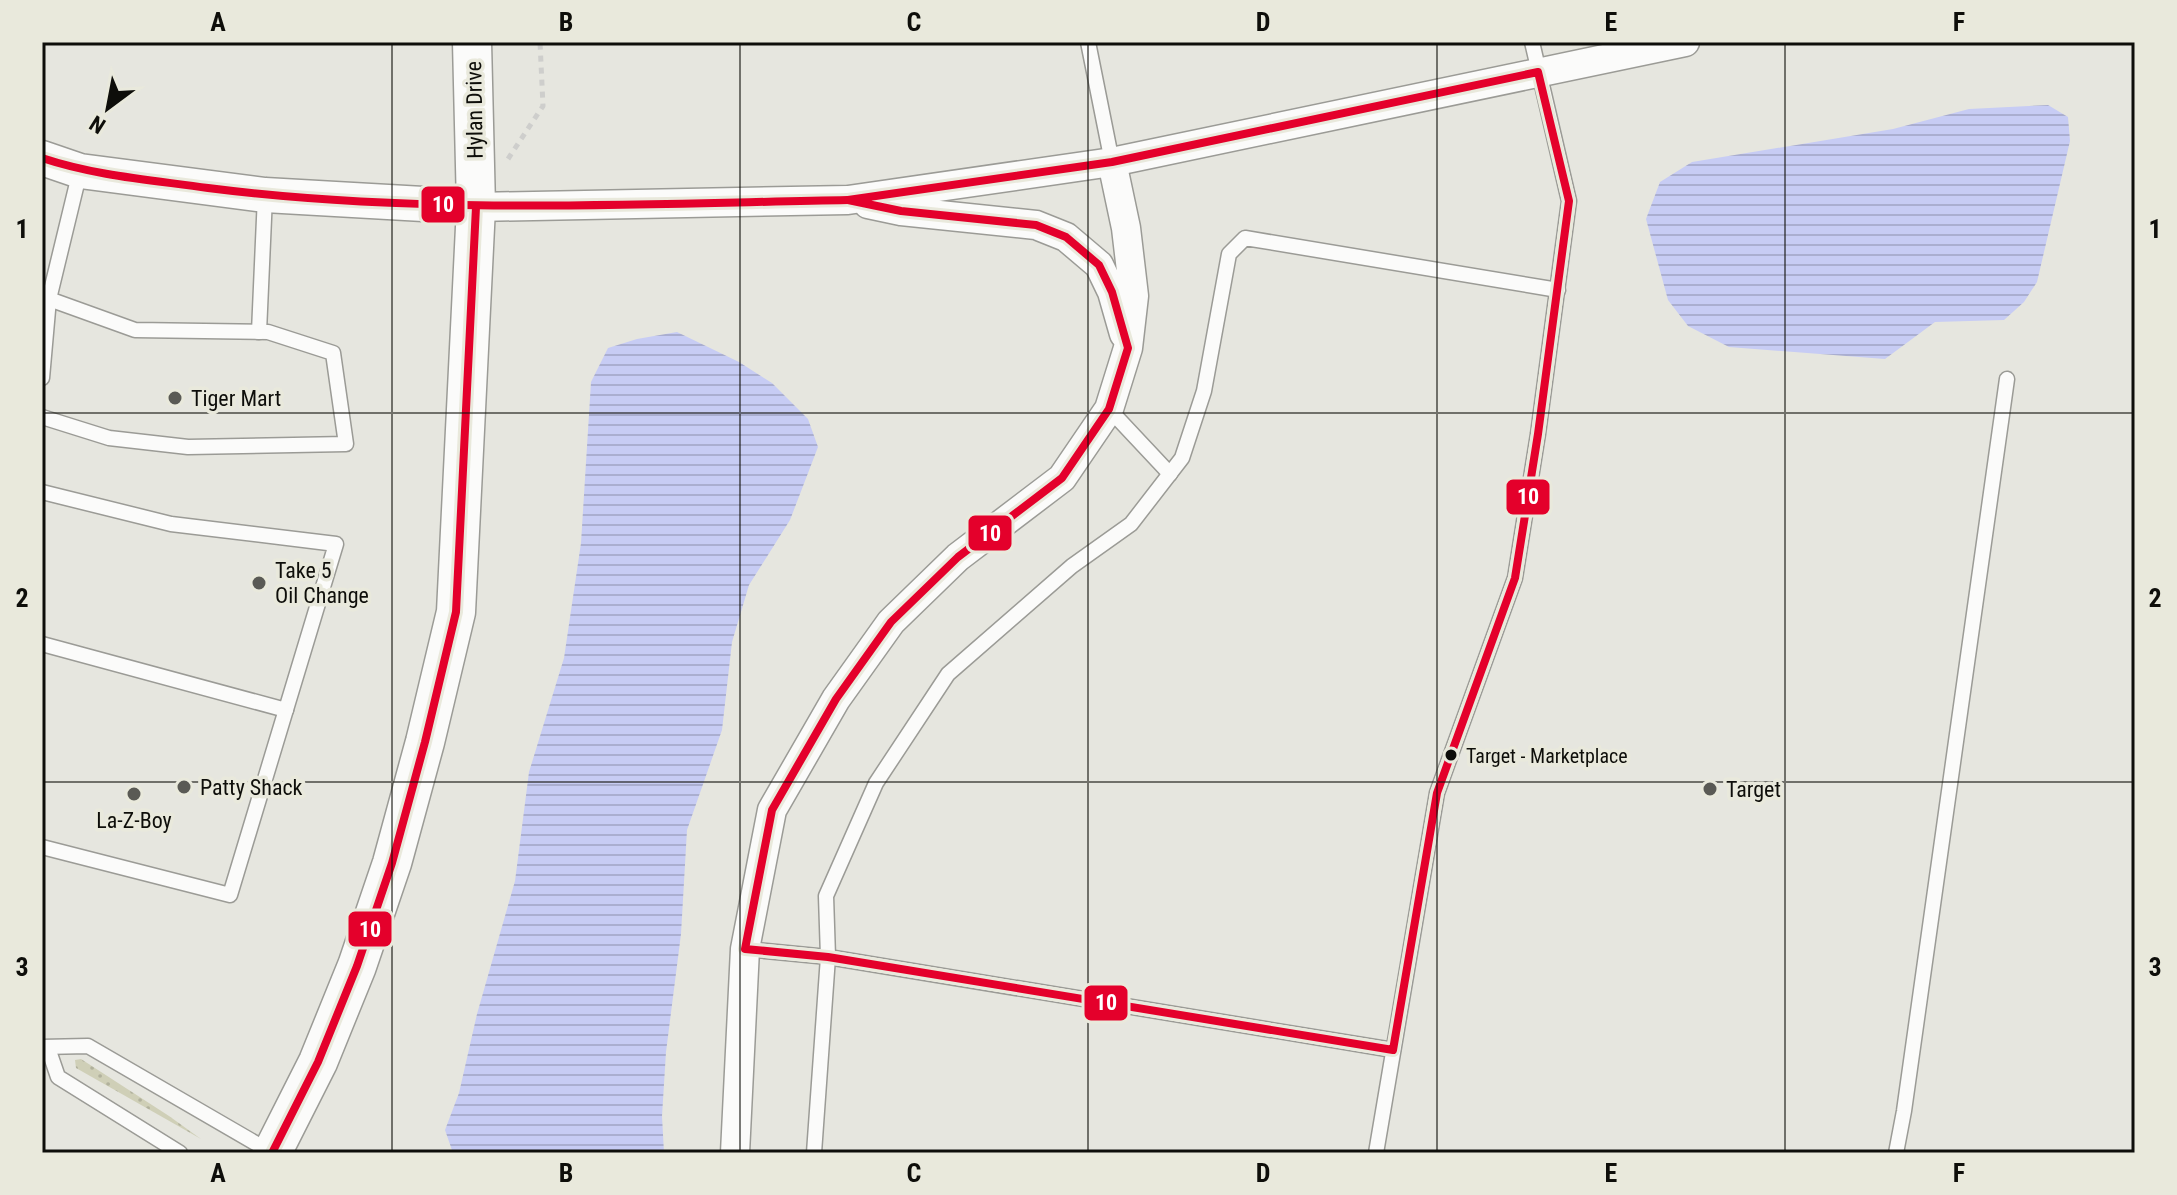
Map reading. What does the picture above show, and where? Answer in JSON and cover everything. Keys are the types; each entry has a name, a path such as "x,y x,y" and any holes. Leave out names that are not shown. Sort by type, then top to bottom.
{"main road":[{"name":"Hylan Drive","path":"272,1153 318,1062 357,966 392,863 456,612 476,207 472,42"}],"street":[{"path":"42,158 80,171 265,195 476,207 848,200 1112,162 1685,42"},
{"path":"735,1153 745,949 772,810 836,699 891,622 958,557 1062,478 1109,409 1128,348 1134,296 1126,228 1112,162"},
{"path":"848,200 901,211 1036,225 1066,237 1099,265 1112,292 1128,348"}],"lane":[{"path":"1088,42 1112,162"},
{"path":"1376,1153 1437,793 1515,578 1538,434 1569,201 1532,42"},
{"path":"42,378 46,297 80,171"},
{"path":"259,332 265,195"},
{"path":"814,1153 828,957 826,896 876,783 948,674 1072,566 1131,524 1182,458 1204,391 1229,254 1245,238 1558,290"},
{"path":"42,417 109,438 188,447 346,444 333,353 268,332 135,330 46,297"},
{"path":"1896,1153 1907,1095 2007,379"},
{"path":"1109,409 1170,474"},
{"path":"42,492 171,524 336,544 230,895 42,847"},
{"path":"42,644 286,710"},
{"path":"745,949 828,957 1393,1050"},
{"path":"180,1153 58,1077 45,1048 88,1046 272,1153"}],"path":[{"path":"476,207 543,106 540,42"}],"green space":[{"path":"81,1059 201,1139 76,1068 75,1060"}],"water":[{"path":"2048,105 2068,117 2070,141 2037,282 2024,302 2004,320 1935,322 1885,359 1729,347 1688,326 1668,300 1646,219 1660,182 1692,162 1893,129 1969,109"},
{"path":"677,332 739,362 772,383 808,419 818,447 790,520 749,585 732,642 722,730 687,830 681,934 666,1052 662,1116 664,1153 453,1153 445,1130 459,1093 477,1014 515,881 529,772 564,658 581,543 591,382 608,348"}],"transit line":[{"name":"10","path":"1538,72 1569,201 1538,434 1515,578 1437,793 1393,1050 828,957 745,949 772,810 836,699 891,622 958,557 1062,478 1109,409 1128,348 1112,292 1099,265 1066,237 1036,225 901,211 848,200 1112,162 1538,72"},
{"name":"10","path":"42,158 145,180 367,202 528,206 848,200"},
{"name":"10","path":"272,1153 318,1062 357,966 392,863 456,612 476,207"}],"place":[{"name":"Tiger Mart","path":"175,398"},
{"name":"Take 5 Oil Change","path":"259,583"},
{"name":"Target - Marketplace","path":"1451,755"},
{"name":"Patty Shack","path":"184,787"},
{"name":"Target","path":"1710,789"},
{"name":"La-Z-Boy","path":"134,794"}]}
